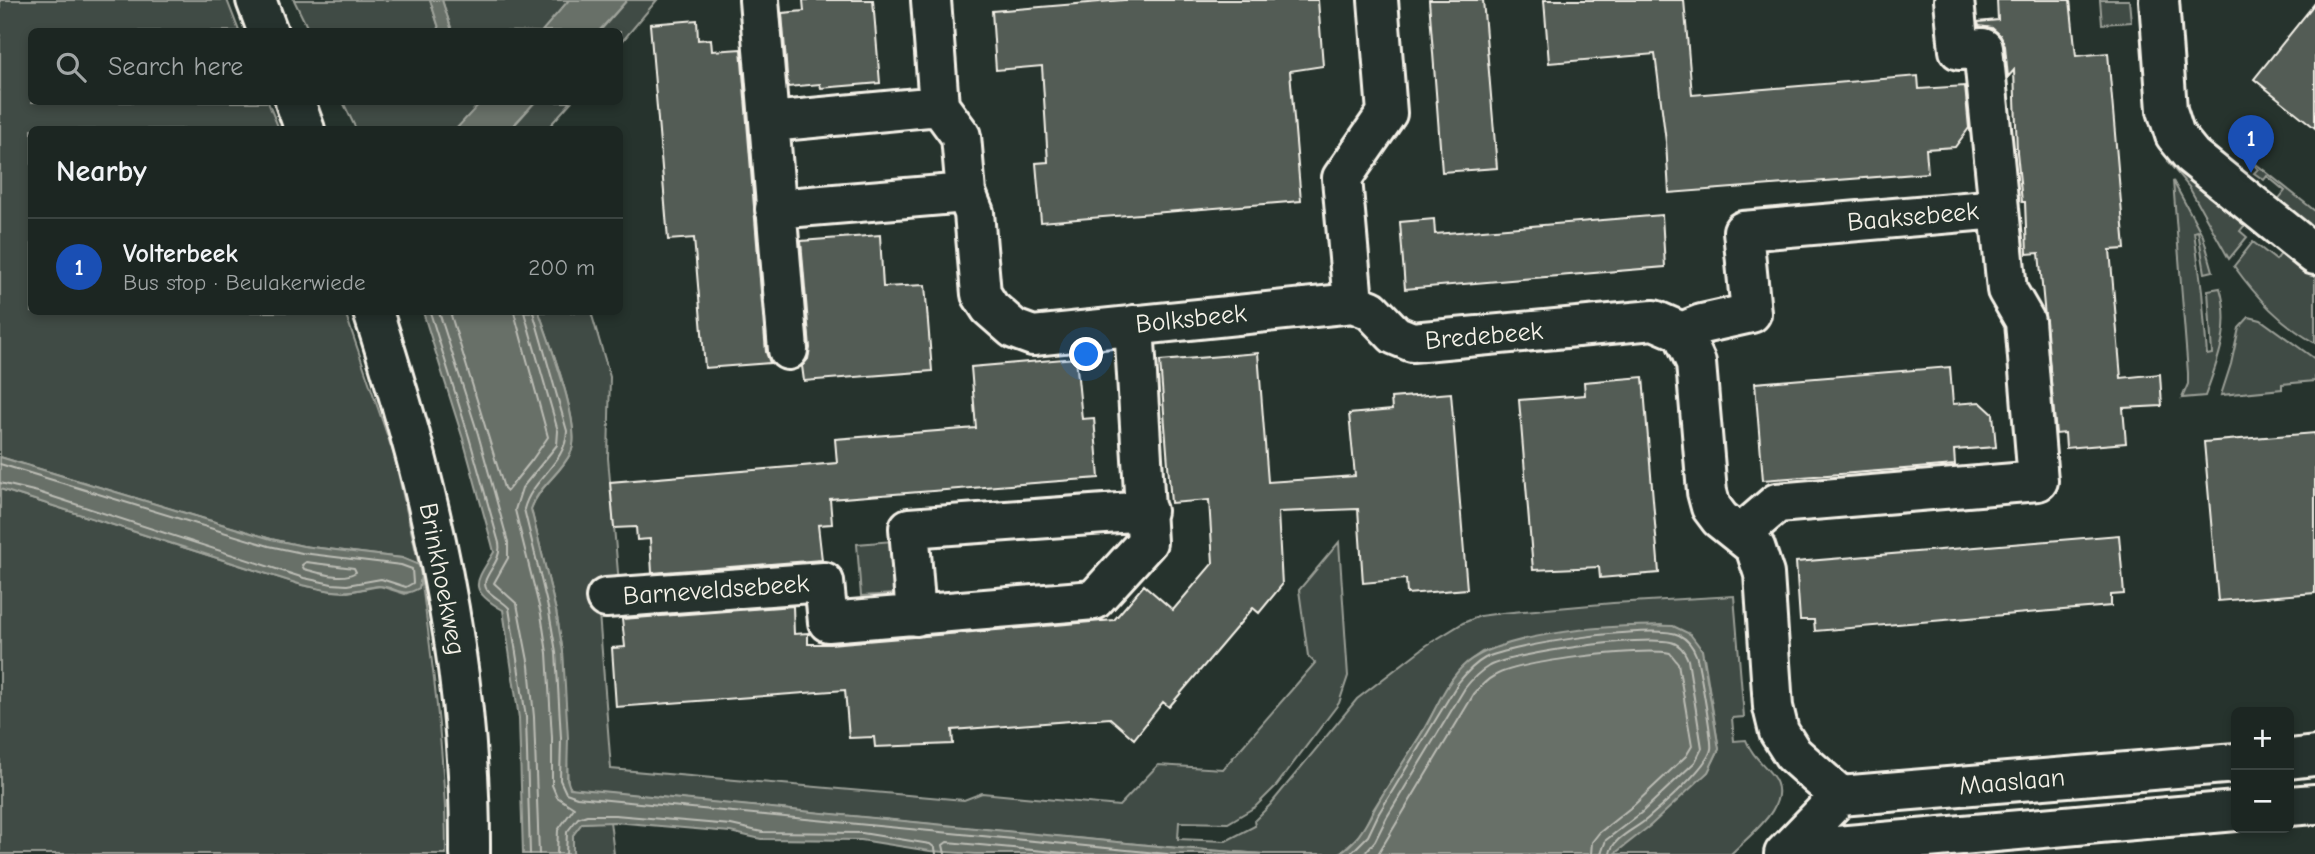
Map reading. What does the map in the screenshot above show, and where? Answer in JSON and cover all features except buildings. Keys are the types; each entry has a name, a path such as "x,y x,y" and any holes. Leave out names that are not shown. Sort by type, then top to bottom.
{"street":[{"path":"256,0 266,28"},
{"path":"759,0 788,350"},
{"path":"770,122 939,106 931,0"},
{"path":"1353,303 1342,178 1387,113 1378,0"},
{"name":"Baaksebeek","path":"1682,332 1702,324 1751,313 1743,231 1999,209 1983,48 1959,51 1954,0"},
{"path":"2159,0 2168,110 2175,135 2192,156 2315,255"},
{"path":"296,105 304,126"},
{"name":"Bolksbeek","path":"939,106 961,136 966,193 974,213 981,294 989,308 1014,329 1033,336 1353,303"},
{"path":"775,209 966,193"},
{"path":"1740,535 1777,503 2038,481 2025,321 2007,290 1999,209"},
{"name":"Bredebeek","path":"1353,303 1371,310 1395,335 1412,342 1654,320 1682,332"},
{"name":"Brinkhoekweg","path":"374,315 418,463 446,579 463,698 470,854"},
{"name":"Barneveldsebeek","path":"606,598 824,582 828,622 916,617 1094,600 1147,542 1135,325"},
{"path":"1682,332 1696,363 1706,492 1720,519 1755,547 1764,574 1773,708 1779,732 1793,754 1840,796"},
{"path":"916,617 909,528 1147,511"},
{"path":"2294,758 2315,756"},
{"name":"Maaslaan","path":"1795,844 1840,796 2231,764"},
{"path":"2294,806 2315,804"},
{"name":"Maaslaan","path":"1795,844 1837,846 2231,811"}],"shaded area":[{"path":"0,0 227,0 238,28 28,28 28,105 269,105 278,126 28,126 28,315 346,315 394,455 419,565 402,558 303,546 271,539 0,457"},
{"path":"294,0 430,0 439,28 308,28"},
{"path":"442,0 569,0 545,28 451,28"},
{"path":"627,0 657,0 623,40 623,28 602,28"},
{"path":"2100,0 2129,0 2131,22 2102,24"},
{"path":"344,105 478,105 460,126 355,126"},
{"path":"532,105 568,105 550,126 514,126"},
{"path":"2170,159 2248,221 2240,231 2247,237 2229,259 2189,187 2168,162"},
{"path":"2256,164 2315,211 2315,231 2277,201 2285,191 2267,176 2264,180 2254,173 2258,169"},
{"path":"2173,181 2203,236 2213,271 2205,273 2198,231 2194,232 2207,355 2212,354 2208,290 2220,288 2223,302 2225,316 2222,343 2205,396 2182,398 2188,384 2188,373"},
{"path":"2253,242 2276,260 2284,250 2315,275 2315,343 2270,309 2234,266"},
{"path":"540,315 592,315 610,377 608,458 619,584 597,587 611,769 964,800 982,793 1119,806 1158,765 1223,769 1315,663 1308,656 1299,590 1339,542 1348,676 1339,703 1276,786 1255,807 1228,823 1179,822 1178,839 1226,841 1255,826 1254,821 1357,699 1427,645 1463,623 1480,616 1502,613 1613,603 1734,596 1744,717 1732,718 1734,741 1746,740 1754,755 1772,775 1778,786 1778,797 1767,818 1731,854 1614,854 1708,772 1719,749 1704,657 1662,625 1578,631 1482,652 1452,679 1373,810 1362,833 1337,854 1264,854 1178,848 574,789 568,786 563,652 556,611 531,509 539,493 562,467 571,452 572,424 563,383"},
{"path":"2249,317 2261,320 2315,359 2315,381 2282,384 2282,389 2221,395 2239,328"},
{"path":"0,489 302,585 331,591 348,592 380,586 405,594 419,588 421,576 441,750 446,854 0,854"},
{"path":"893,541 896,594 861,596 857,544"},
{"path":"610,821 614,854 573,854 573,835 582,823"}],"water":[{"path":"430,0 442,0 451,28 439,28"},
{"path":"569,0 627,0 602,28 545,28"},
{"path":"478,105 532,105 513,126 459,126"},
{"path":"424,315 540,315 563,383 572,424 571,452 562,467 539,493 531,509 556,611 563,652 568,738 567,779 570,788 1178,848 1264,854 976,854 930,851 861,840 761,839 730,832 614,822 582,823 573,835 573,854 523,854 519,718 503,610 491,603 479,590 479,578 494,552 463,439"},
{"path":"0,457 271,539 303,546 402,558 419,565 419,588 408,592 378,586 338,591 302,585 0,489"},
{"path":"1624,626 1673,626 1690,634 1702,650 1719,749 1708,772 1651,825 1614,854 1337,854 1353,842 1365,826 1450,682 1461,668 1478,656 1501,646 1561,632"}],"place":[{"name":"Volterbeek","path":"2251,173"}]}
